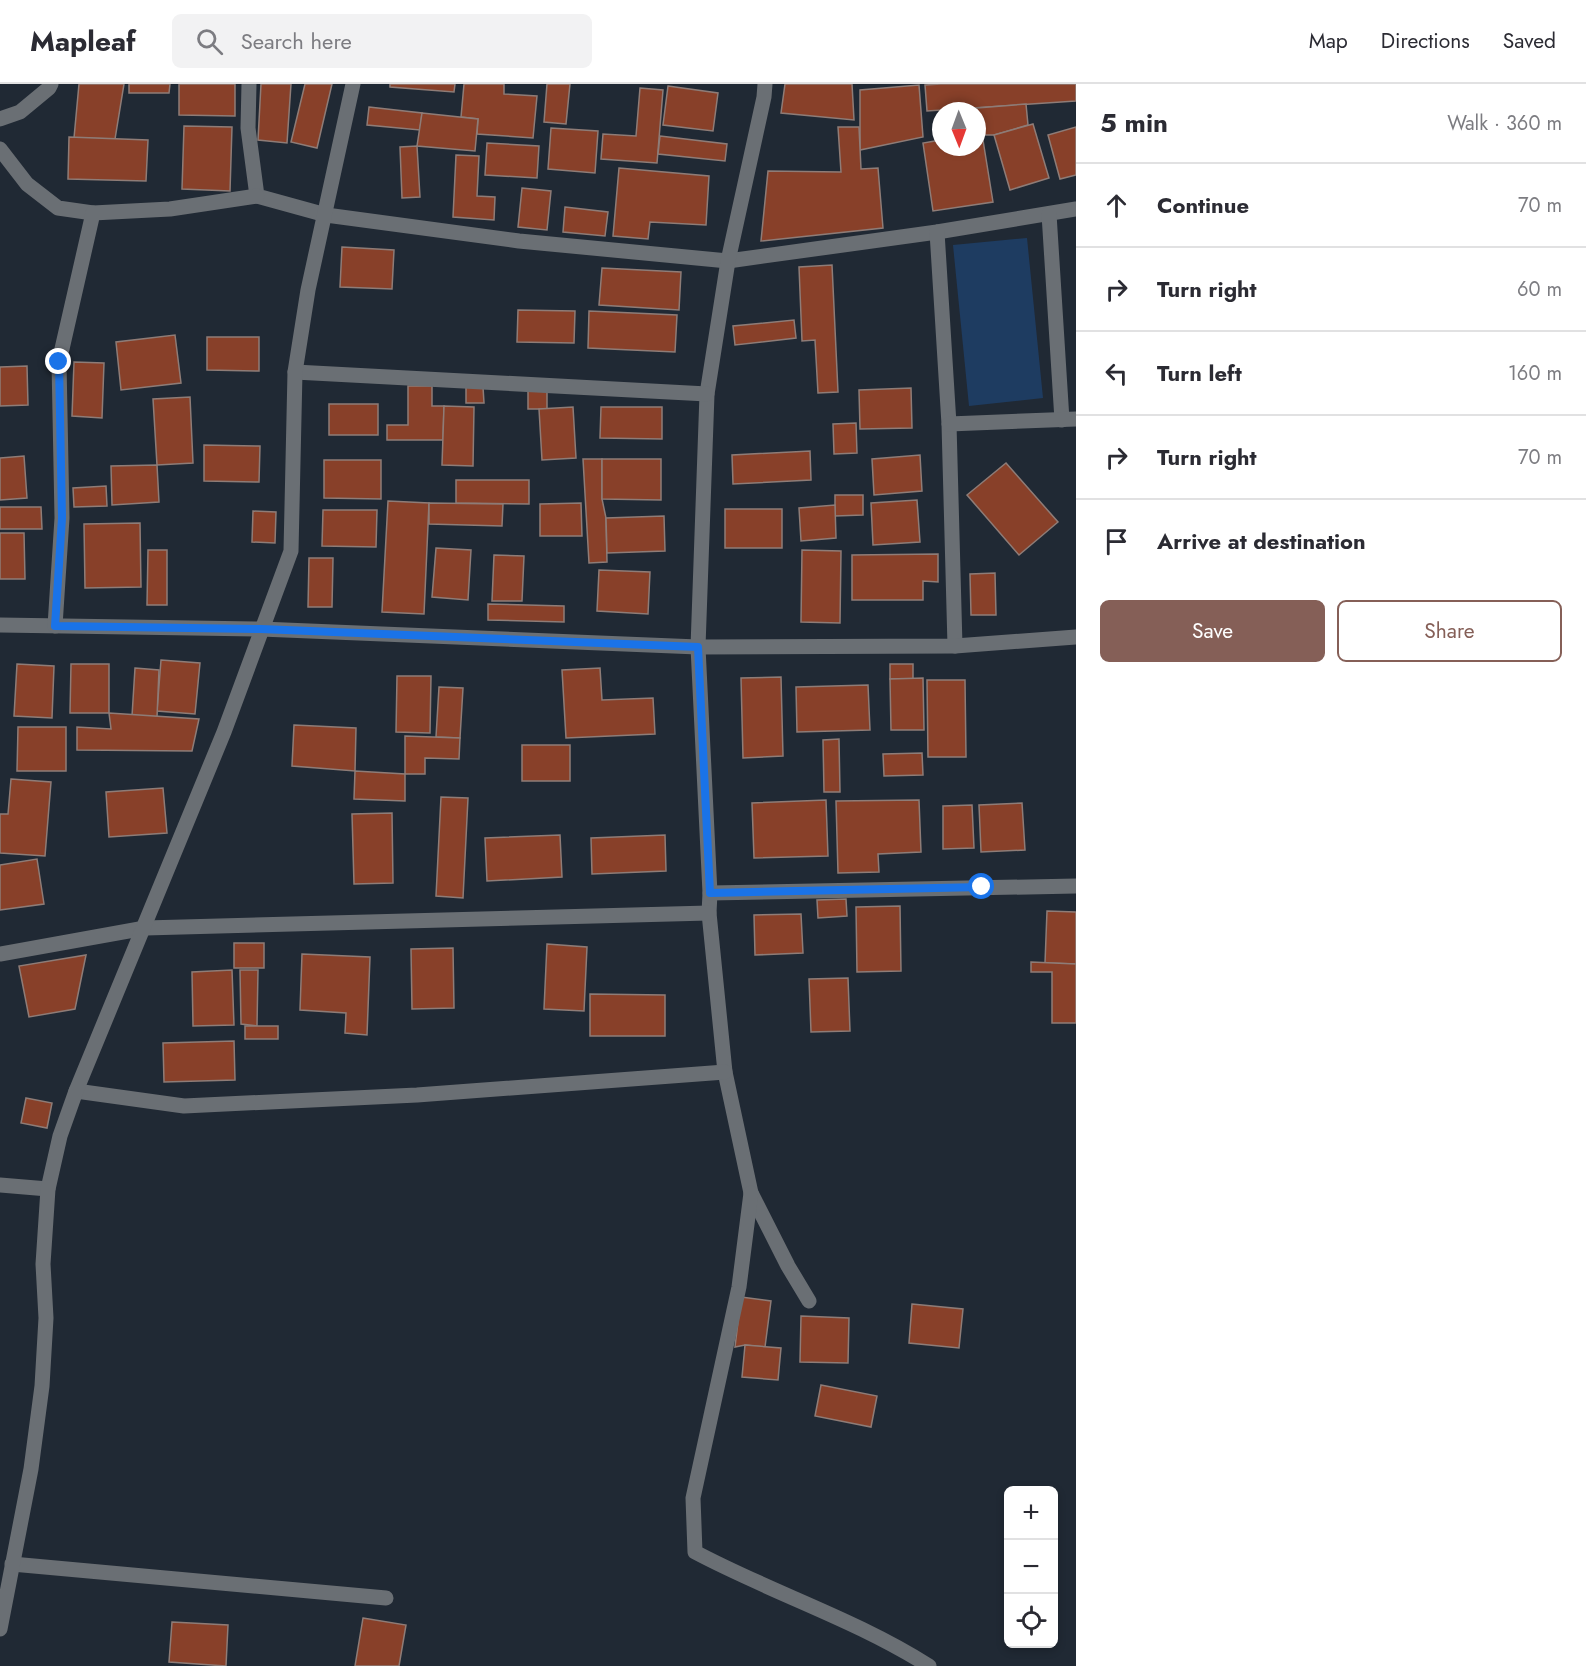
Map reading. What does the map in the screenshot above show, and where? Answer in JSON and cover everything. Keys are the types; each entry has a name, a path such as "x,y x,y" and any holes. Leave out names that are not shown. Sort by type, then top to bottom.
{"street":[{"path":"0,119 20,112 51,84"},
{"path":"249,84 248,128 257,196"},
{"path":"0,1629 31,1469 42,1386 46,1318 43,1264 48,1188 60,1136 76,1091 224,732 291,551 295,372 308,290 353,84"},
{"path":"765,84 728,261 707,394 698,647 710,893 709,913 725,1072 751,1193 788,1266 809,1301"},
{"path":"0,149 27,184 58,208 93,213 170,209 257,196 326,215 519,241 728,261 937,232 1076,209"},
{"path":"55,626 62,518 59,362 93,213"},
{"path":"949,424 1069,420 1049,214"},
{"path":"937,232 949,424 955,646"},
{"path":"295,372 707,394"},
{"path":"0,624 261,629 698,647 955,646 1076,637"},
{"path":"710,893 1076,886"},
{"path":"0,954 145,928 709,913"},
{"path":"76,1091 184,1106 417,1095 725,1072"},
{"path":"0,1185 48,1188"},
{"path":"751,1193 739,1287 693,1498 694,1552 738,1575 855,1625 903,1649 929,1666"},
{"path":"12,1564 386,1598"}],"shaded area":[{"path":"1027,238 1043,398 969,406 953,245"}],"building":[{"path":"79,84 124,84 115,139 74,138"},
{"path":"129,84 170,84 169,93 129,93"},
{"path":"179,84 235,84 235,116 179,115"},
{"path":"261,84 291,84 287,143 258,140"},
{"path":"305,84 332,84 317,148 291,142"},
{"path":"390,84 455,84 454,92 390,87"},
{"path":"464,84 504,84 504,94 537,96 533,138 477,134 478,119 461,117"},
{"path":"547,84 570,84 566,124 544,122"},
{"path":"785,84 852,84 854,120 781,113"},
{"path":"1076,84 1076,101 986,107 986,102 932,102 932,111 927,111 925,85"},
{"path":"919,85 923,137 860,150 860,90"},
{"path":"668,86 718,93 713,131 663,125"},
{"path":"640,88 663,90 657,163 601,159 603,134 636,136"},
{"path":"1026,104 1028,125 994,135 986,135 986,107"},
{"path":"369,107 422,113 420,130 367,125"},
{"path":"422,113 478,119 475,151 417,146"},
{"path":"1033,124 1049,178 1010,190 994,135"},
{"path":"184,126 232,127 230,191 182,189"},
{"path":"838,127 859,127 861,169 878,168 883,228 761,241 768,171 841,172"},
{"path":"1076,127 1076,175 1060,179 1048,135"},
{"path":"551,128 598,131 595,173 548,169"},
{"path":"660,136 727,144 725,161 658,154"},
{"path":"69,137 148,140 146,181 68,179"},
{"path":"932,142 932,156 986,156 993,202 933,211 923,143"},
{"path":"487,143 539,146 537,178 485,175"},
{"path":"417,146 420,197 402,198 400,147"},
{"path":"456,155 479,156 477,196 495,197 494,220 453,217"},
{"path":"619,168 709,176 706,225 650,222 648,239 613,236"},
{"path":"522,188 551,191 547,230 518,227"},
{"path":"565,207 608,212 605,236 563,232"},
{"path":"342,247 394,250 392,289 340,287"},
{"path":"832,265 838,392 818,393 815,340 802,341 799,267"},
{"path":"602,268 681,272 679,310 599,305"},
{"path":"518,310 575,311 574,343 517,342"},
{"path":"589,311 677,315 675,352 588,348"},
{"path":"794,320 796,338 735,345 733,326"},
{"path":"175,335 181,383 121,390 116,342"},
{"path":"207,337 259,337 259,371 207,370"},
{"path":"74,362 104,363 102,418 72,416"},
{"path":"27,366 28,405 0,406 0,367"},
{"path":"408,386 432,386 432,406 444,406 443,440 387,440 387,425 408,425"},
{"path":"466,387 483,387 484,403 466,403"},
{"path":"911,388 912,428 860,429 859,390"},
{"path":"528,390 547,390 547,409 528,409"},
{"path":"190,397 193,463 157,465 153,399"},
{"path":"329,404 378,404 378,435 329,435"},
{"path":"444,406 474,407 473,466 442,465"},
{"path":"573,407 576,458 542,460 539,409"},
{"path":"601,407 662,407 662,439 600,438"},
{"path":"856,423 857,453 834,454 833,424"},
{"path":"204,445 260,446 259,482 204,481"},
{"path":"810,451 811,480 733,484 732,455"},
{"path":"920,455 922,491 874,495 872,459"},
{"path":"24,456 27,498 0,500 0,458"},
{"path":"583,459 602,459 602,499 606,518 607,562 589,563"},
{"path":"602,459 661,459 661,500 602,499"},
{"path":"324,460 381,460 381,499 324,498"},
{"path":"1006,463 1058,522 1019,555 967,495"},
{"path":"157,465 159,502 112,505 111,466"},
{"path":"456,480 529,480 529,504 456,503"},
{"path":"106,486 107,506 74,507 73,488"},
{"path":"835,495 863,495 863,515 835,516"},
{"path":"917,500 920,542 873,545 871,503"},
{"path":"388,501 429,503 424,614 382,612"},
{"path":"429,503 503,504 502,526 429,524"},
{"path":"581,503 582,536 540,536 540,504"},
{"path":"835,505 836,538 801,541 799,508"},
{"path":"0,507 41,507 42,529 0,529"},
{"path":"725,509 782,509 782,548 725,548"},
{"path":"323,510 377,510 376,547 322,546"},
{"path":"253,511 276,512 275,543 252,542"},
{"path":"664,516 665,551 607,553 606,518"},
{"path":"140,523 141,587 85,588 84,524"},
{"path":"0,533 24,533 25,579 0,579"},
{"path":"436,548 471,550 468,600 432,597"},
{"path":"148,550 167,550 167,605 147,605"},
{"path":"802,550 841,551 840,623 801,622"},
{"path":"938,554 938,582 923,581 923,600 852,600 852,555"},
{"path":"494,555 524,556 522,601 492,601"},
{"path":"309,558 333,558 332,607 308,607"},
{"path":"599,570 650,572 648,614 597,611"},
{"path":"995,573 996,615 971,615 970,574"},
{"path":"488,604 564,606 564,622 488,620"},
{"path":"161,660 200,663 195,714 157,711"},
{"path":"17,664 54,666 52,718 14,716"},
{"path":"71,664 109,664 109,713 70,713"},
{"path":"890,664 913,664 913,679 890,679"},
{"path":"135,668 159,670 157,717 132,716"},
{"path":"600,668 602,700 653,698 655,734 566,738 562,670"},
{"path":"397,676 431,676 430,733 396,732"},
{"path":"781,677 783,756 743,758 741,678"},
{"path":"923,678 924,730 891,730 890,679"},
{"path":"927,680 965,680 966,757 928,757"},
{"path":"868,685 870,730 797,732 796,687"},
{"path":"439,687 463,688 460,738 436,737"},
{"path":"109,713 199,719 192,751 77,750 77,727 111,729"},
{"path":"294,725 356,728 355,771 292,766"},
{"path":"18,727 66,727 66,771 17,771"},
{"path":"405,736 460,738 459,759 425,758 425,774 405,774"},
{"path":"839,739 840,792 824,792 823,740"},
{"path":"522,745 570,745 570,781 522,781"},
{"path":"922,753 923,775 884,776 883,754"},
{"path":"355,771 405,774 405,801 354,799"},
{"path":"11,779 51,782 45,856 0,853 0,814 8,814"},
{"path":"163,788 167,833 109,837 106,792"},
{"path":"441,797 468,798 463,898 436,896"},
{"path":"826,800 828,856 754,858 752,803"},
{"path":"919,800 921,852 878,854 879,872 838,873 836,801"},
{"path":"1022,803 1025,850 981,852 979,805"},
{"path":"972,805 974,848 943,849 943,806"},
{"path":"392,813 393,883 354,884 352,814"},
{"path":"560,835 562,877 487,881 485,838"},
{"path":"665,835 666,871 592,874 591,838"},
{"path":"37,859 44,904 0,910 0,865"},
{"path":"846,899 847,916 818,918 817,900"},
{"path":"900,906 901,971 857,972 856,907"},
{"path":"1047,911 1076,912 1076,964 1045,963"},
{"path":"801,914 803,953 755,955 754,915"},
{"path":"234,943 264,943 264,968 234,968"},
{"path":"547,944 587,947 584,1011 544,1009"},
{"path":"453,948 454,1008 412,1009 411,949"},
{"path":"302,954 370,957 367,1035 345,1033 346,1013 300,1010"},
{"path":"86,955 75,1009 29,1017 19,966"},
{"path":"1031,962 1076,964 1076,1023 1052,1023 1052,972 1031,972"},
{"path":"232,970 234,1025 193,1026 192,972"},
{"path":"240,970 258,970 257,1026 241,1024"},
{"path":"848,978 850,1031 811,1032 809,979"},
{"path":"590,994 665,995 665,1036 590,1036"},
{"path":"245,1026 278,1026 278,1039 245,1039"},
{"path":"234,1041 235,1080 164,1082 163,1043"},
{"path":"26,1098 52,1103 47,1128 21,1123"},
{"path":"741,1297 771,1301 765,1347 745,1345 735,1347"},
{"path":"912,1304 963,1309 959,1348 909,1343"},
{"path":"801,1316 849,1318 848,1363 800,1362"},
{"path":"745,1345 781,1348 778,1380 742,1377"},
{"path":"821,1385 877,1396 871,1427 815,1416"},
{"path":"363,1618 406,1625 399,1666 355,1666"},
{"path":"172,1622 228,1625 226,1666 169,1662"}],"route":[{"path":"59,362 62,518 55,626 261,629 698,647 710,893 982,887"}]}
